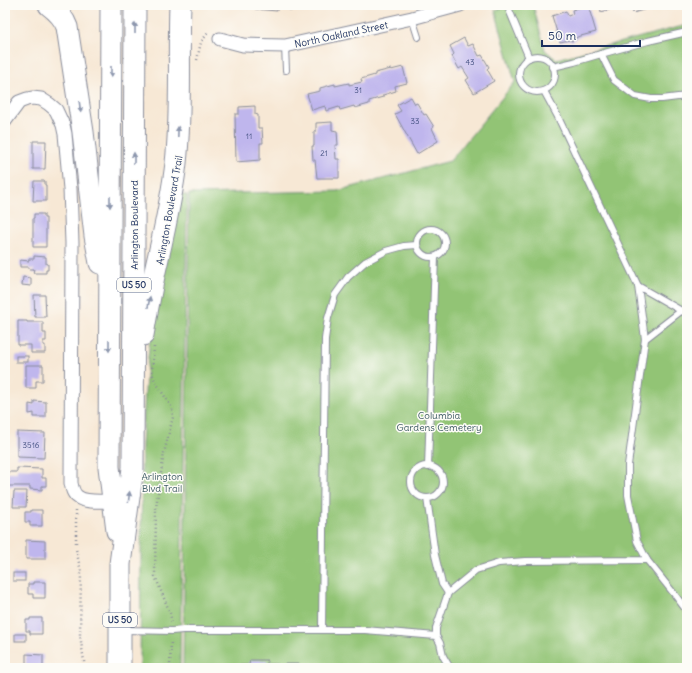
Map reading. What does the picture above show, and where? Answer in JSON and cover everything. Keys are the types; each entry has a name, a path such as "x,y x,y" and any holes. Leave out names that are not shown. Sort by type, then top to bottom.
{"highway":[{"path":"49,5 62,17 69,35 96,236 110,313"},
{"name":"Arlington Boulevard","path":"111,5 109,467 120,564 120,668"},
{"name":"Arlington Boulevard","path":"120,564 133,468 135,5"},
{"path":"133,381 156,267 172,198 178,128 180,5"}],"street":[{"name":"North Oakland Street","path":"220,39 242,45 285,46 412,18 460,5"},
{"path":"5,121 19,102 36,98 45,101 56,110 65,134 70,189 72,244 70,476 72,489 78,498 88,501 113,501"}],"lane":[{"path":"506,5 529,58"},
{"path":"412,18 418,37"},
{"path":"553,67 687,32"},
{"path":"285,46 286,70"},
{"path":"601,54 614,80 635,96 651,99 687,96"},
{"path":"529,58 545,58 553,67 555,72 554,78 549,88 544,91 532,92 522,85 519,73 524,62 529,58"},
{"path":"544,91 557,115 638,286 645,339 628,465 628,495 637,541 647,560 687,611"},
{"path":"432,229 443,235 446,244 443,252 435,257 421,254 417,245 419,235 432,229"},
{"path":"322,630 326,339 328,318 335,295 348,278 365,262 386,251 404,246 417,245"},
{"path":"428,467 435,257"},
{"path":"638,286 684,312 645,339"},
{"path":"428,467 438,471 443,480 442,486 437,495 427,498 418,495 412,487 412,477 418,469 428,467"},
{"path":"427,498 435,555 442,584 448,593"},
{"path":"450,668 443,656 440,643 436,636 436,628 448,593 476,570 499,563 525,561 647,560"},
{"path":"120,630 365,630 436,636"}],"path":[{"path":"196,63 202,42 208,33 218,34 220,39"},
{"path":"155,342 152,370 153,376 172,408 173,417 164,453 156,507 155,576 170,613 172,622"},
{"path":"78,498 76,506 76,550 81,572 80,635 85,668"},
{"path":"170,668 172,639"}],"green space":[{"name":"Columbia Gardens Cemetery","path":"514,5 533,5 545,50 556,59 687,25 687,668 183,668 189,194 337,191 450,161 515,82 495,10"},
{"name":"Arlington Blvd Trail","path":"175,194 187,195 180,668 140,668 142,445 146,375 152,322"}],"building":[{"path":"256,5 277,5 277,11 255,9"},
{"path":"290,5 311,5 311,7 290,11"},
{"path":"588,5 596,32 577,37 572,41 569,40 560,42 552,16 566,11 568,16 573,14 572,10"},
{"path":"600,5 620,5 620,7 601,12"},
{"path":"631,5 649,5 650,8 633,13"},
{"path":"464,38 468,46 473,44 479,56 482,55 489,67 487,69 494,81 474,93 466,80 469,78 462,67 459,69 452,56 454,54 450,46"},
{"path":"403,67 407,83 395,86 396,91 369,101 369,104 340,110 339,107 326,111 325,106 312,110 307,94 320,91 320,88 335,84 335,86 349,83 349,85 362,82 361,79 375,75 375,73"},
{"path":"411,97 415,104 417,103 424,115 426,114 434,127 432,128 438,141 417,154 395,114 401,111 397,105"},
{"path":"255,106 255,114 258,115 258,128 262,128 263,143 260,143 260,160 236,162 235,114 239,114 239,107"},
{"path":"332,122 332,130 337,131 338,145 335,145 336,159 339,159 339,178 317,178 312,146 314,146 314,131 316,131 316,123"},
{"path":"33,141 46,141 45,169 33,169"},
{"path":"34,181 45,181 46,201 33,201"},
{"path":"34,214 44,214 44,218 46,218 46,247 33,247"},
{"path":"34,256 46,257 48,270 46,270 46,273 33,273 34,269 29,269 29,267 20,267 20,260 29,261 29,259 34,259"},
{"path":"23,277 31,278 31,286 22,285"},
{"path":"34,295 45,295 46,317 35,317"},
{"path":"18,321 43,322 43,333 46,333 46,341 43,341 43,345 45,345 45,353 31,353 31,345 18,345"},
{"path":"16,356 28,356 28,362 16,362"},
{"path":"26,365 43,365 43,381 36,381 36,388 26,388"},
{"path":"34,401 46,402 46,417 34,417 34,413 29,414 29,404 34,405"},
{"path":"17,432 45,433 44,458 17,457"},
{"path":"17,468 42,469 42,478 46,478 46,486 42,486 42,490 30,489 30,486 8,486 8,472 17,472"},
{"path":"14,491 27,491 26,507 13,507"},
{"path":"31,510 42,510 42,526 30,526 30,522 25,522 25,512 31,512"},
{"path":"26,540 45,541 45,559 26,559"},
{"path":"13,573 25,573 25,581 13,581"},
{"path":"33,582 45,582 45,598 33,598 33,594 28,594 28,584 33,584"},
{"path":"30,618 42,618 42,634 30,634 30,631 26,631 26,620 30,620"},
{"path":"15,634 26,634 26,641 15,641"},
{"path":"26,654 43,655 43,668 26,668"},
{"path":"250,660 267,660 267,664 278,664 278,668 232,668 232,665 249,665"},
{"path":"284,664 299,664 298,668 284,668"}]}
